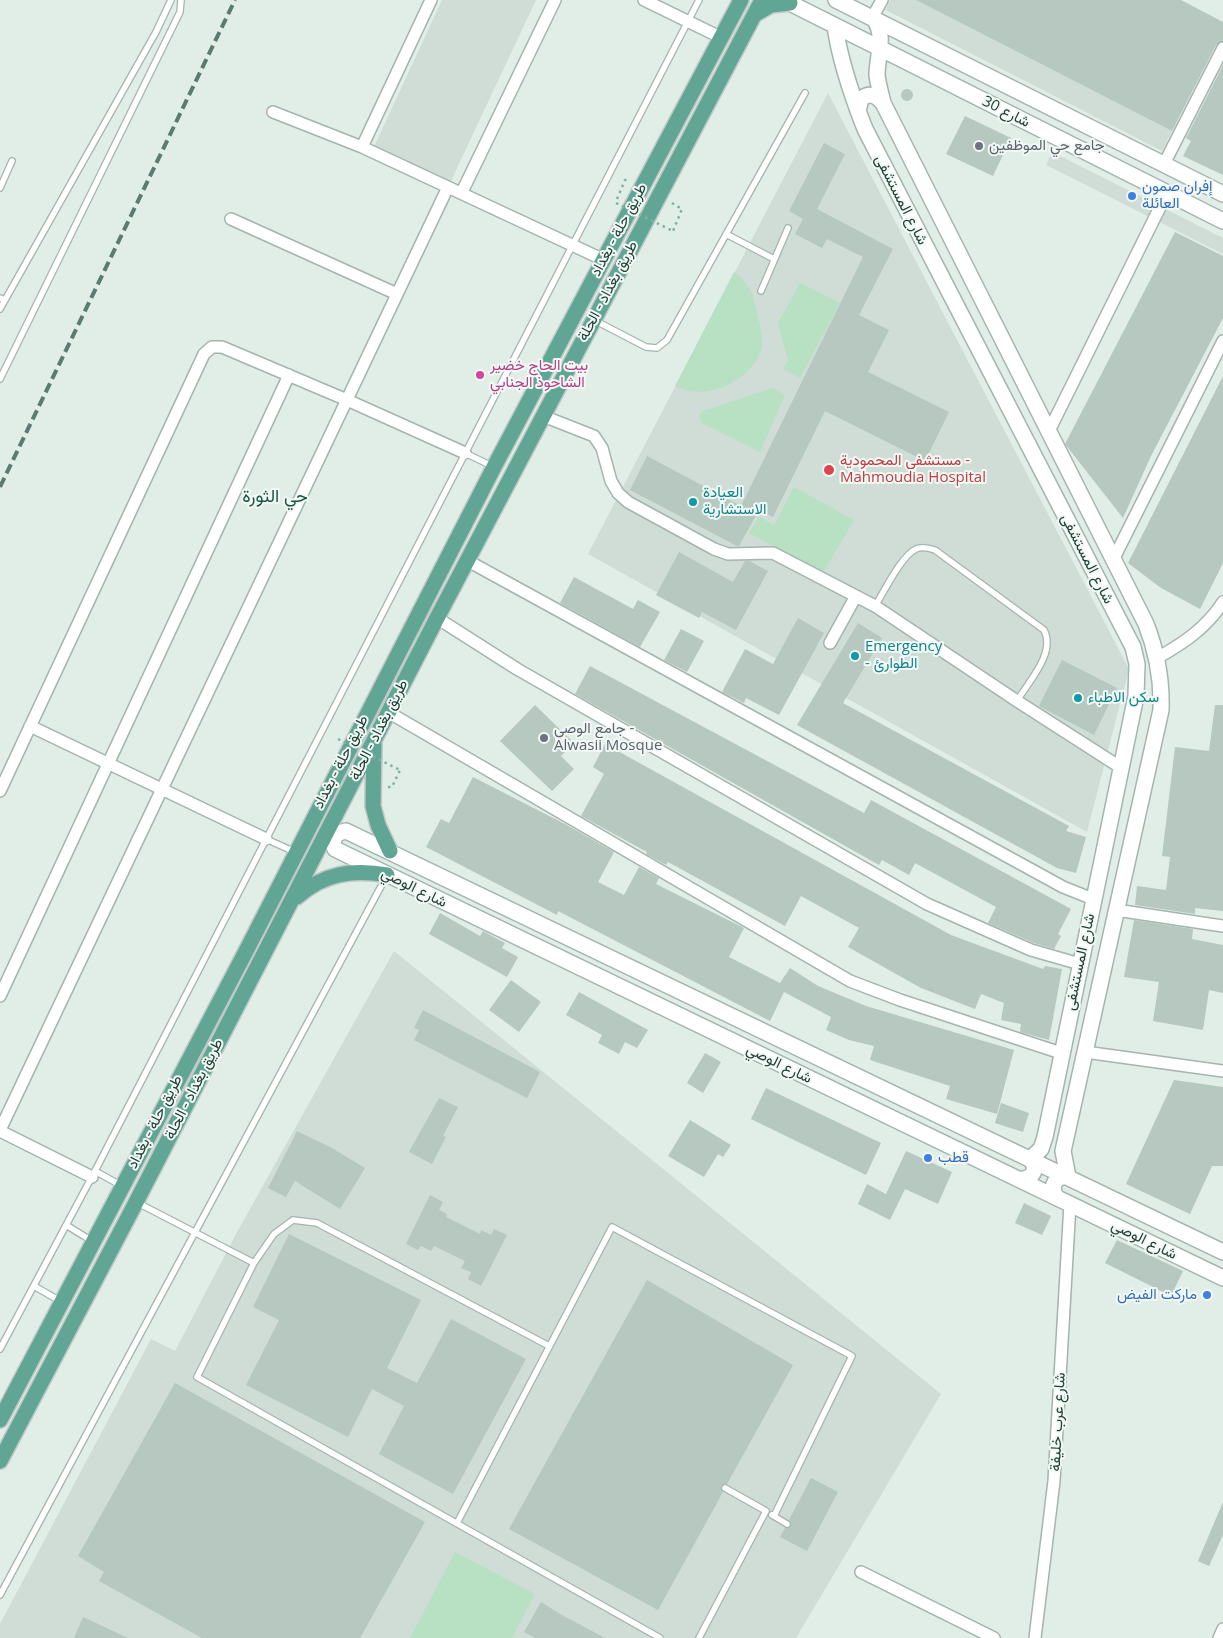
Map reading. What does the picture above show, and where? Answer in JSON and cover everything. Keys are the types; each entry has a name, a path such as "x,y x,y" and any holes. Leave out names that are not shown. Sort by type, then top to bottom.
{"main road":[{"name":"طريق حلة - بغداد","path":"0,1420 244,955 295,852 494,467 741,0"},
{"name":"طريق بغداد - الحلة","path":"0,1461 292,901 436,618 468,561 762,0"},
{"path":"754,15 771,5 787,1"},
{"path":"374,738 373,806 378,825 390,852"},
{"path":"292,901 306,888 323,879 341,873 360,871 387,875"}],"street":[{"path":"362,146 431,0"},
{"path":"462,192 555,0"},
{"path":"644,0 720,37"},
{"name":"شارع 30","path":"836,0 875,23 902,33 1223,194"},
{"path":"864,41 871,41 876,37 875,23 882,0"},
{"name":"شارع 30","path":"787,1 1223,221"},
{"path":"875,23 886,52"},
{"name":"شارع المستشفى","path":"835,26 838,49 858,111 878,156 1133,647 1137,664 1136,696 1061,1053 1044,1152 1037,1167"},
{"path":"886,52 888,51 886,41 890,36 902,33"},
{"path":"1164,164 1223,48"},
{"name":"شارع المستشفى","path":"886,52 878,65 878,83 883,103 1146,624 1157,658 1160,677 1161,710 1067,1134"},
{"path":"858,111 861,99 868,95 876,96 883,103"},
{"path":"273,112 362,146 604,260"},
{"path":"94,1174 0,1130 160,789 448,187"},
{"path":"1049,431 1167,193"},
{"path":"230,219 397,294"},
{"path":"1113,560 1223,341"},
{"path":"0,791 204,354 212,346 222,347 465,453"},
{"path":"0,996 289,376"},
{"path":"543,416 594,436 602,448 611,481 618,493 628,502 714,549 728,554 773,553 875,606 1120,767"},
{"path":"468,561 1063,887 1093,899"},
{"path":"830,643 856,596"},
{"path":"1137,664 1157,658 1186,642 1204,626 1223,602"},
{"path":"436,618 516,669 927,904 1031,950 1080,964"},
{"path":"388,712 850,980 900,1000 1061,1053"},
{"path":"30,726 266,839"},
{"name":"شارع الوصي","path":"1223,1252 1062,1190 1018,1180 334,849 332,843 334,836 346,831 1037,1167 1062,1190 1223,1278"},
{"path":"1116,910 1223,926"},
{"path":"1085,1052 1223,1071"},
{"path":"1047,1130 1048,1135 1056,1140 1061,1140 1067,1134"},
{"path":"1018,1180 1027,1179 1037,1167 1058,1154 1067,1134"},
{"path":"1062,1190 1063,1151 1067,1134"},
{"name":"شارع عرب خليفة","path":"1035,1638 1055,1471 1062,1190"},
{"path":"861,1572 994,1638"},
{"path":"1218,1638 1223,1629"}],"lane":[{"path":"0,309 2,299 156,32 171,0"},
{"path":"0,379 180,12 181,0"},
{"path":"0,1349 94,1174 699,0"},
{"path":"593,320 646,347 656,348 668,340 805,93"},
{"path":"0,188 12,161"},
{"path":"761,291 788,228"},
{"path":"726,234 774,259"},
{"path":"465,453 494,467"},
{"path":"875,606 907,556 916,549 925,547 935,550 1044,630 1048,639 1047,649 1017,701"},
{"path":"266,839 295,852"},
{"path":"0,1594 387,875"},
{"path":"94,1174 122,1186"},
{"path":"136,1202 254,1263"},
{"path":"549,1346 317,1223 292,1220 274,1234 254,1263 197,1377 660,1638"},
{"path":"66,1226 94,1241"},
{"path":"457,1523 612,1227 852,1356 774,1516"},
{"path":"34,1286 62,1302"},
{"path":"725,1488 787,1524"},
{"path":"699,1638 766,1511"}],"path":[{"path":"626,179 616,202 673,231 682,209"},
{"path":"338,739 400,770 390,787"}],"shaded area":[{"path":"442,0 536,0 450,183 373,149"},
{"path":"890,0 916,0 1172,131 1162,151 886,10"},
{"name":"مستشفى المحمودية - Mahmoudia Hospital","path":"828,93 1129,669 1087,832 588,554"},
{"path":"1052,152 1223,238 1223,254 1046,165"},
{"path":"394,951 941,1394 796,1638 0,1638 0,1624 151,1339 175,1351 236,1234"}],"green space":[{"path":"734,272 747,284 756,306 762,333 762,346 757,358 739,378 714,390 701,392 687,391 675,386"},
{"path":"800,283 840,303 800,378 783,369 788,360 778,323"},
{"path":"773,388 785,395 760,452 702,423 699,416 701,412"},
{"path":"794,487 854,520 823,573 749,533 759,517 774,525"},
{"path":"455,1552 535,1594 512,1638 410,1638"}],"building":[{"path":"916,0 1181,0 1223,22 1223,41 1216,45 1172,131"},
{"path":"1223,65 1223,175 1183,156 1191,141 1186,138"},
{"path":"909,89 912,90 912,100 905,101 902,100 901,93 902,90"},
{"name":"جامع حي الموظفين","path":"965,116 1011,138 993,176 946,154"},
{"path":"824,143 845,154 817,209 893,249 859,315 889,330 868,372 949,412 925,461 825,411 773,517 759,510 739,546 737,546 630,490 647,456 741,506 863,257 827,239 822,248 795,234 803,219 789,211"},
{"path":"1175,232 1223,256 1223,318 1151,456 1123,518 1065,444"},
{"path":"1223,376 1223,563 1200,609 1161,588 1128,563"},
{"path":"679,552 733,582 745,561 749,561 768,571 736,630 702,612 699,618 656,595"},
{"path":"574,577 633,609 638,600 660,612 640,647 560,603"},
{"path":"798,618 824,633 779,715 746,698 744,703 722,692 745,649 773,664"},
{"path":"858,623 882,638 843,703 1069,826 1066,831 1086,837 1076,873 1057,868 797,725"},
{"path":"681,629 704,641 687,672 664,660"},
{"name":"سكن الاطباء","path":"1062,660 1117,688 1094,735 1039,706"},
{"path":"590,666 864,813 871,800 1071,909 1058,934 1061,936 1054,949 1034,943 988,923 996,907 915,863 909,875 882,860 879,865 575,694"},
{"path":"535,705 574,743 561,756 574,769 552,791 500,741"},
{"path":"1215,705 1223,705 1223,911 1195,908 1195,914 1135,905 1137,886 1166,890 1170,857 1162,856 1175,747 1209,751"},
{"path":"605,744 951,935 1043,969 1045,966 1062,969 1049,1040 1020,1032 1021,1024 1001,1020 1004,1003 981,994 975,1009 921,988 848,947 859,928 801,896 785,926 668,862 666,865 646,854 647,852 581,816 604,774 593,767"},
{"path":"473,777 565,824 614,852 598,882 624,895 639,867 659,878 656,884 744,928 729,957 780,983 790,968 818,986 866,1006 1014,1050 997,1114 946,1099 950,1086 870,1060 874,1046 849,1040 826,1030 831,1017 784,992 770,1021 558,911 557,915 426,847 441,819 449,823"},
{"path":"440,913 480,936 483,931 505,943 502,948 518,957 507,977 429,934"},
{"path":"1134,920 1193,929 1192,939 1223,945 1223,993 1209,990 1203,1030 1153,1021 1159,982 1124,977"},
{"path":"511,980 541,1002 519,1032 489,1010"},
{"path":"579,992 648,1030 637,1048 625,1042 619,1054 598,1043 602,1035 566,1015"},
{"path":"423,1010 540,1072 527,1098 414,1040 419,1030 414,1028"},
{"path":"705,1053 721,1062 703,1093 687,1083"},
{"path":"1174,1080 1223,1087 1223,1166 1212,1166 1190,1214 1126,1184"},
{"path":"766,1088 881,1143 866,1175 751,1119"},
{"path":"439,1098 458,1107 443,1136 446,1137 432,1164 409,1152"},
{"path":"1001,1103 1029,1113 1023,1132 995,1123"},
{"path":"690,1120 731,1145 723,1157 718,1154 704,1177 668,1156"},
{"path":"297,1131 332,1148 365,1168 340,1209 295,1181 286,1197 268,1188"},
{"path":"906,1151 952,1172 938,1204 905,1189 890,1220 858,1204 867,1184 886,1194"},
{"path":"430,1195 443,1202 439,1210 447,1214 446,1217 480,1234 481,1230 491,1235 494,1229 507,1235 481,1286 468,1279 471,1272 461,1268 465,1261 434,1246 431,1251 421,1246 418,1250 406,1244"},
{"path":"1024,1203 1051,1216 1042,1235 1015,1223"},
{"path":"289,1234 421,1300 387,1368 417,1383 451,1319 526,1359 453,1494 379,1454 404,1406 372,1389 348,1437 246,1385 279,1320 253,1307"},
{"path":"1117,1240 1183,1271 1171,1296 1105,1263"},
{"path":"647,1280 793,1365 727,1484 721,1486 723,1492 658,1610 509,1529"},
{"path":"175,1383 425,1522 360,1638 202,1638 99,1581 104,1572 78,1556"},
{"path":"811,1478 838,1492 807,1551 780,1537 785,1528 791,1526 789,1520"},
{"path":"1223,1502 1223,1535 1209,1566 1198,1561"},
{"path":"541,1602 605,1638 535,1638 524,1632"},
{"path":"83,1617 128,1638 74,1638"}],"railway":[{"path":"0,487 235,0"}],"place":[{"name":"جامع حي الموظفين","path":"979,146"},
{"name":"إفران صمون العائلة","path":"1132,196"},
{"name":"بيت الحاج خضير الشاحوذ الجنابي","path":"480,375"},
{"name":"مستشفى المحمودية - Mahmoudia Hospital","path":"829,470"},
{"name":"العيادة الاستشارية","path":"693,502"},
{"name":"Emergency - الطوارئ","path":"855,656"},
{"name":"سكن الاطباء","path":"1078,698"},
{"name":"جامع الوصي - Alwasii Mosque","path":"544,738"},
{"name":"قطب","path":"928,1158"},
{"name":"ماركت الفيض","path":"1207,1295"}],"district":[{"name":"حي الثورة","path":"275,497"}]}
